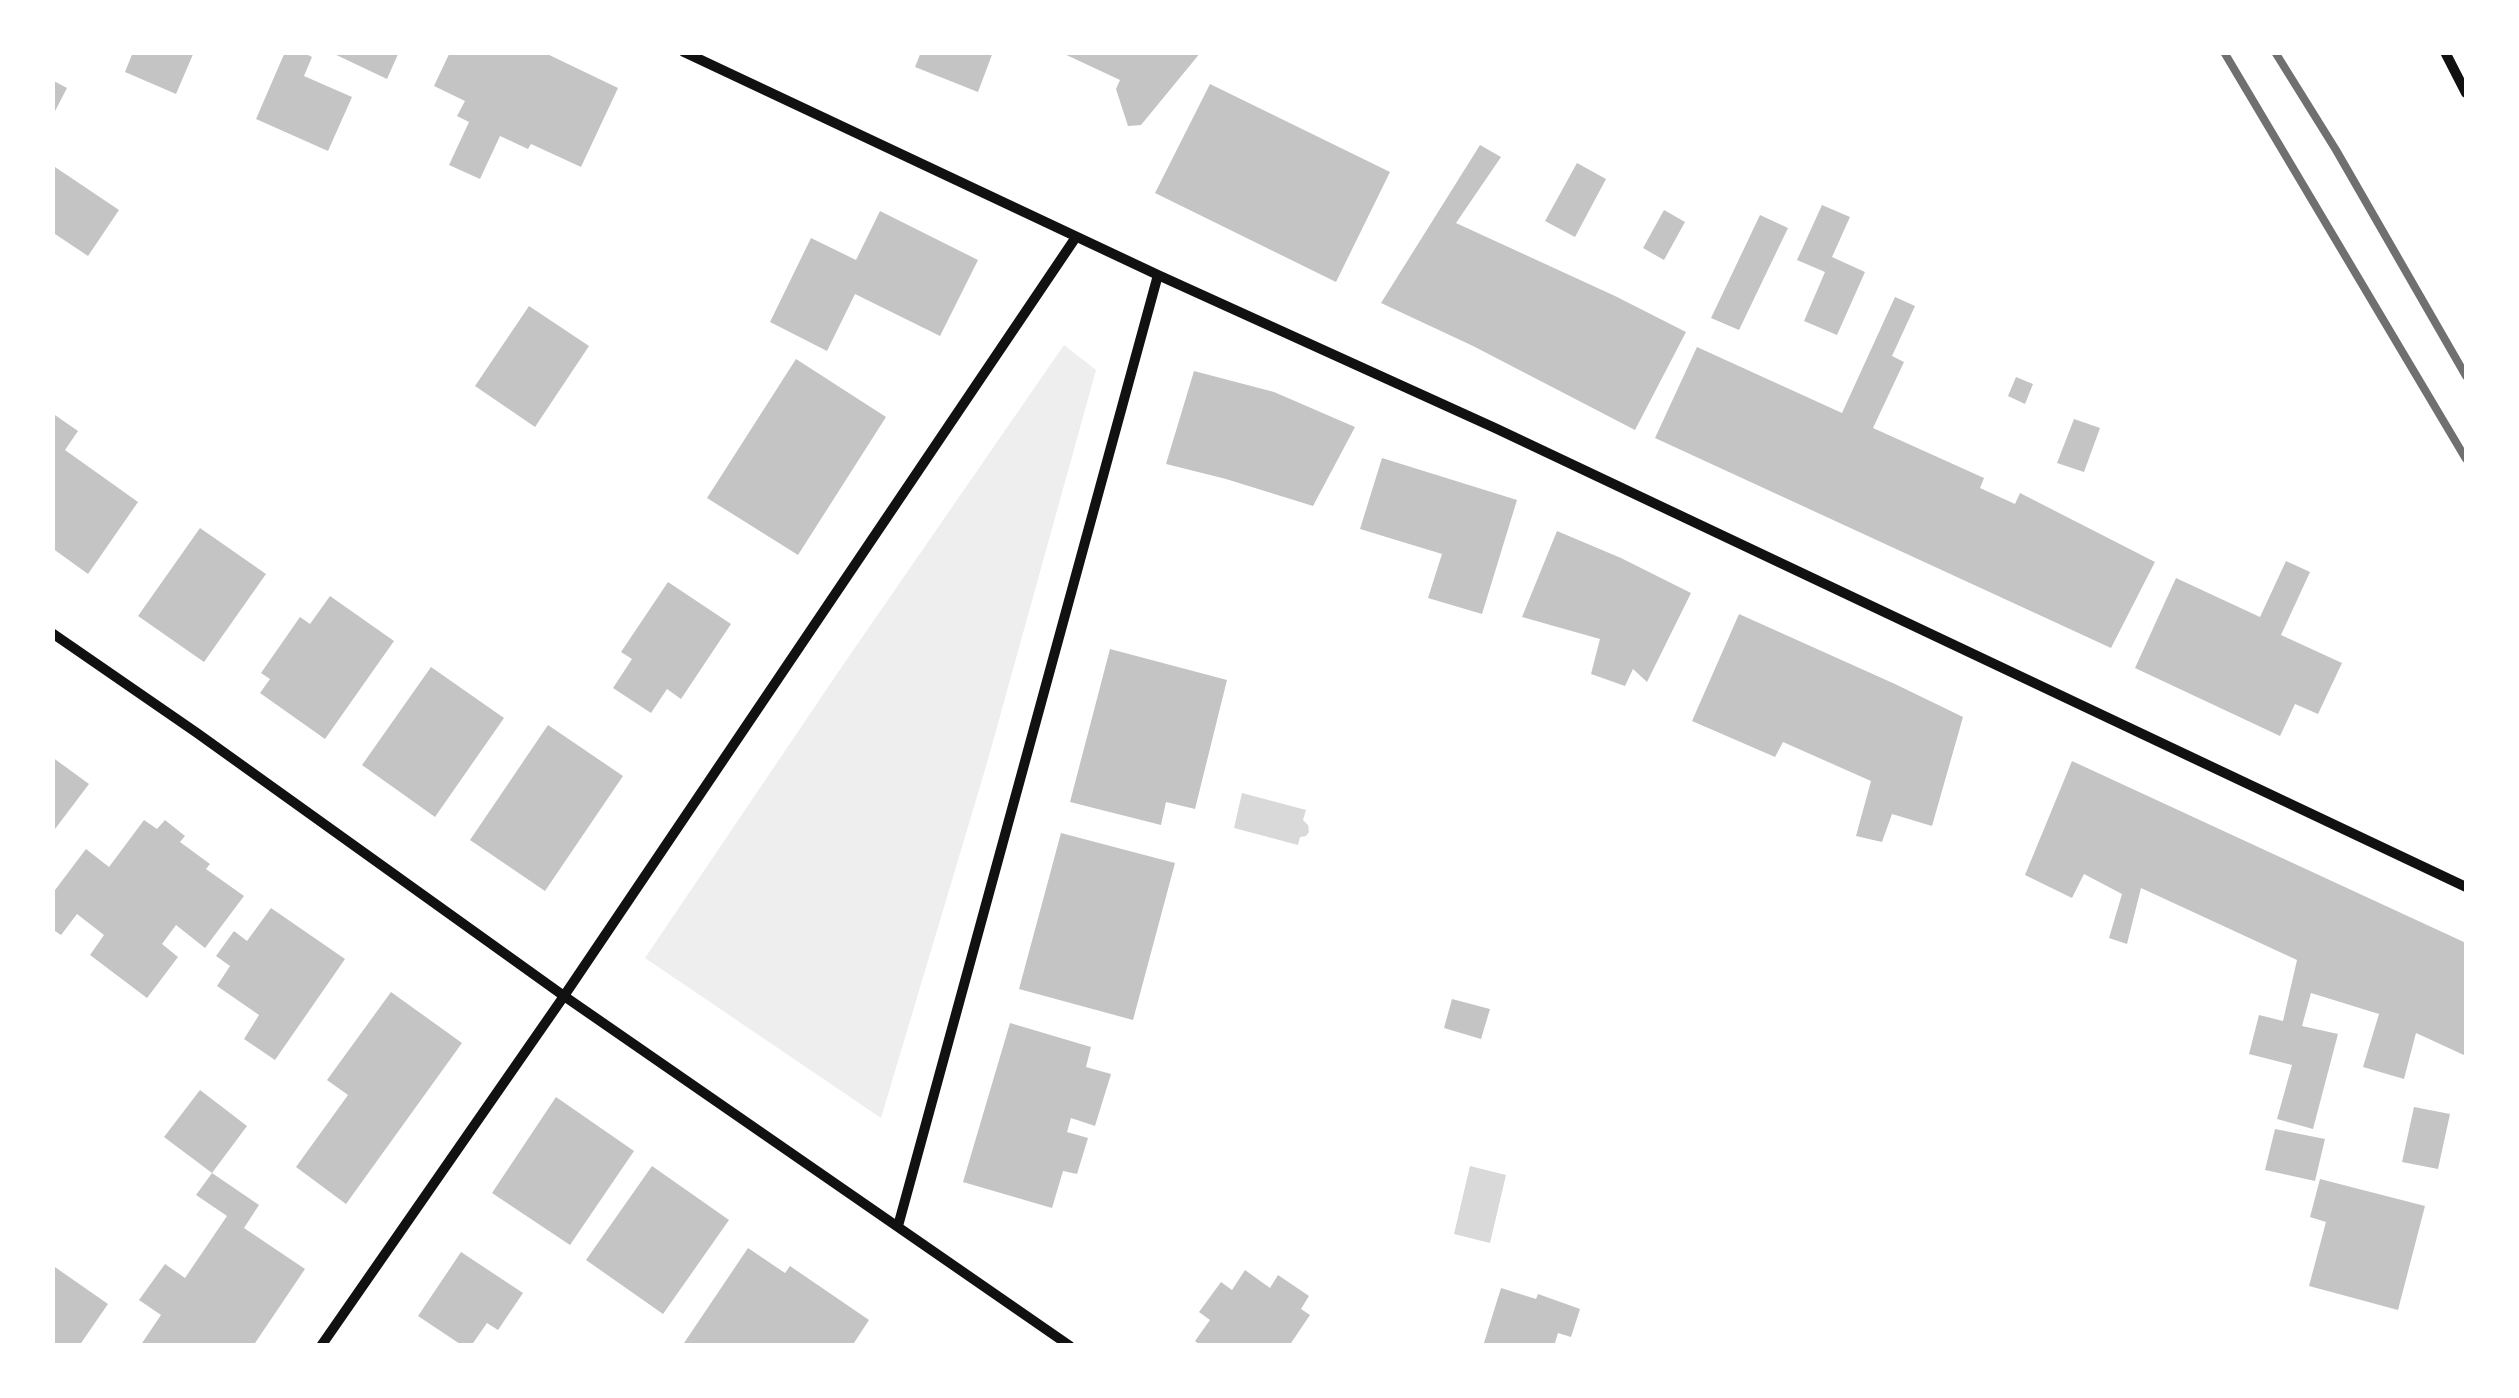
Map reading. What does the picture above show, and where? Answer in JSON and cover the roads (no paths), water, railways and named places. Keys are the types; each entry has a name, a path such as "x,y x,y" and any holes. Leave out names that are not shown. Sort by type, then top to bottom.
{"street":[{"path":"684,52 1076,238 1495,428 2466,887"},
{"path":"2445,52 2466,92"},
{"path":"321,1346 564,996 1076,238"},
{"path":"898,1226 1158,275"},
{"path":"52,633 564,996 1070,1346"}],"railway":[{"path":"2224,52 2466,459"},
{"path":"2275,52 2466,376"}]}
